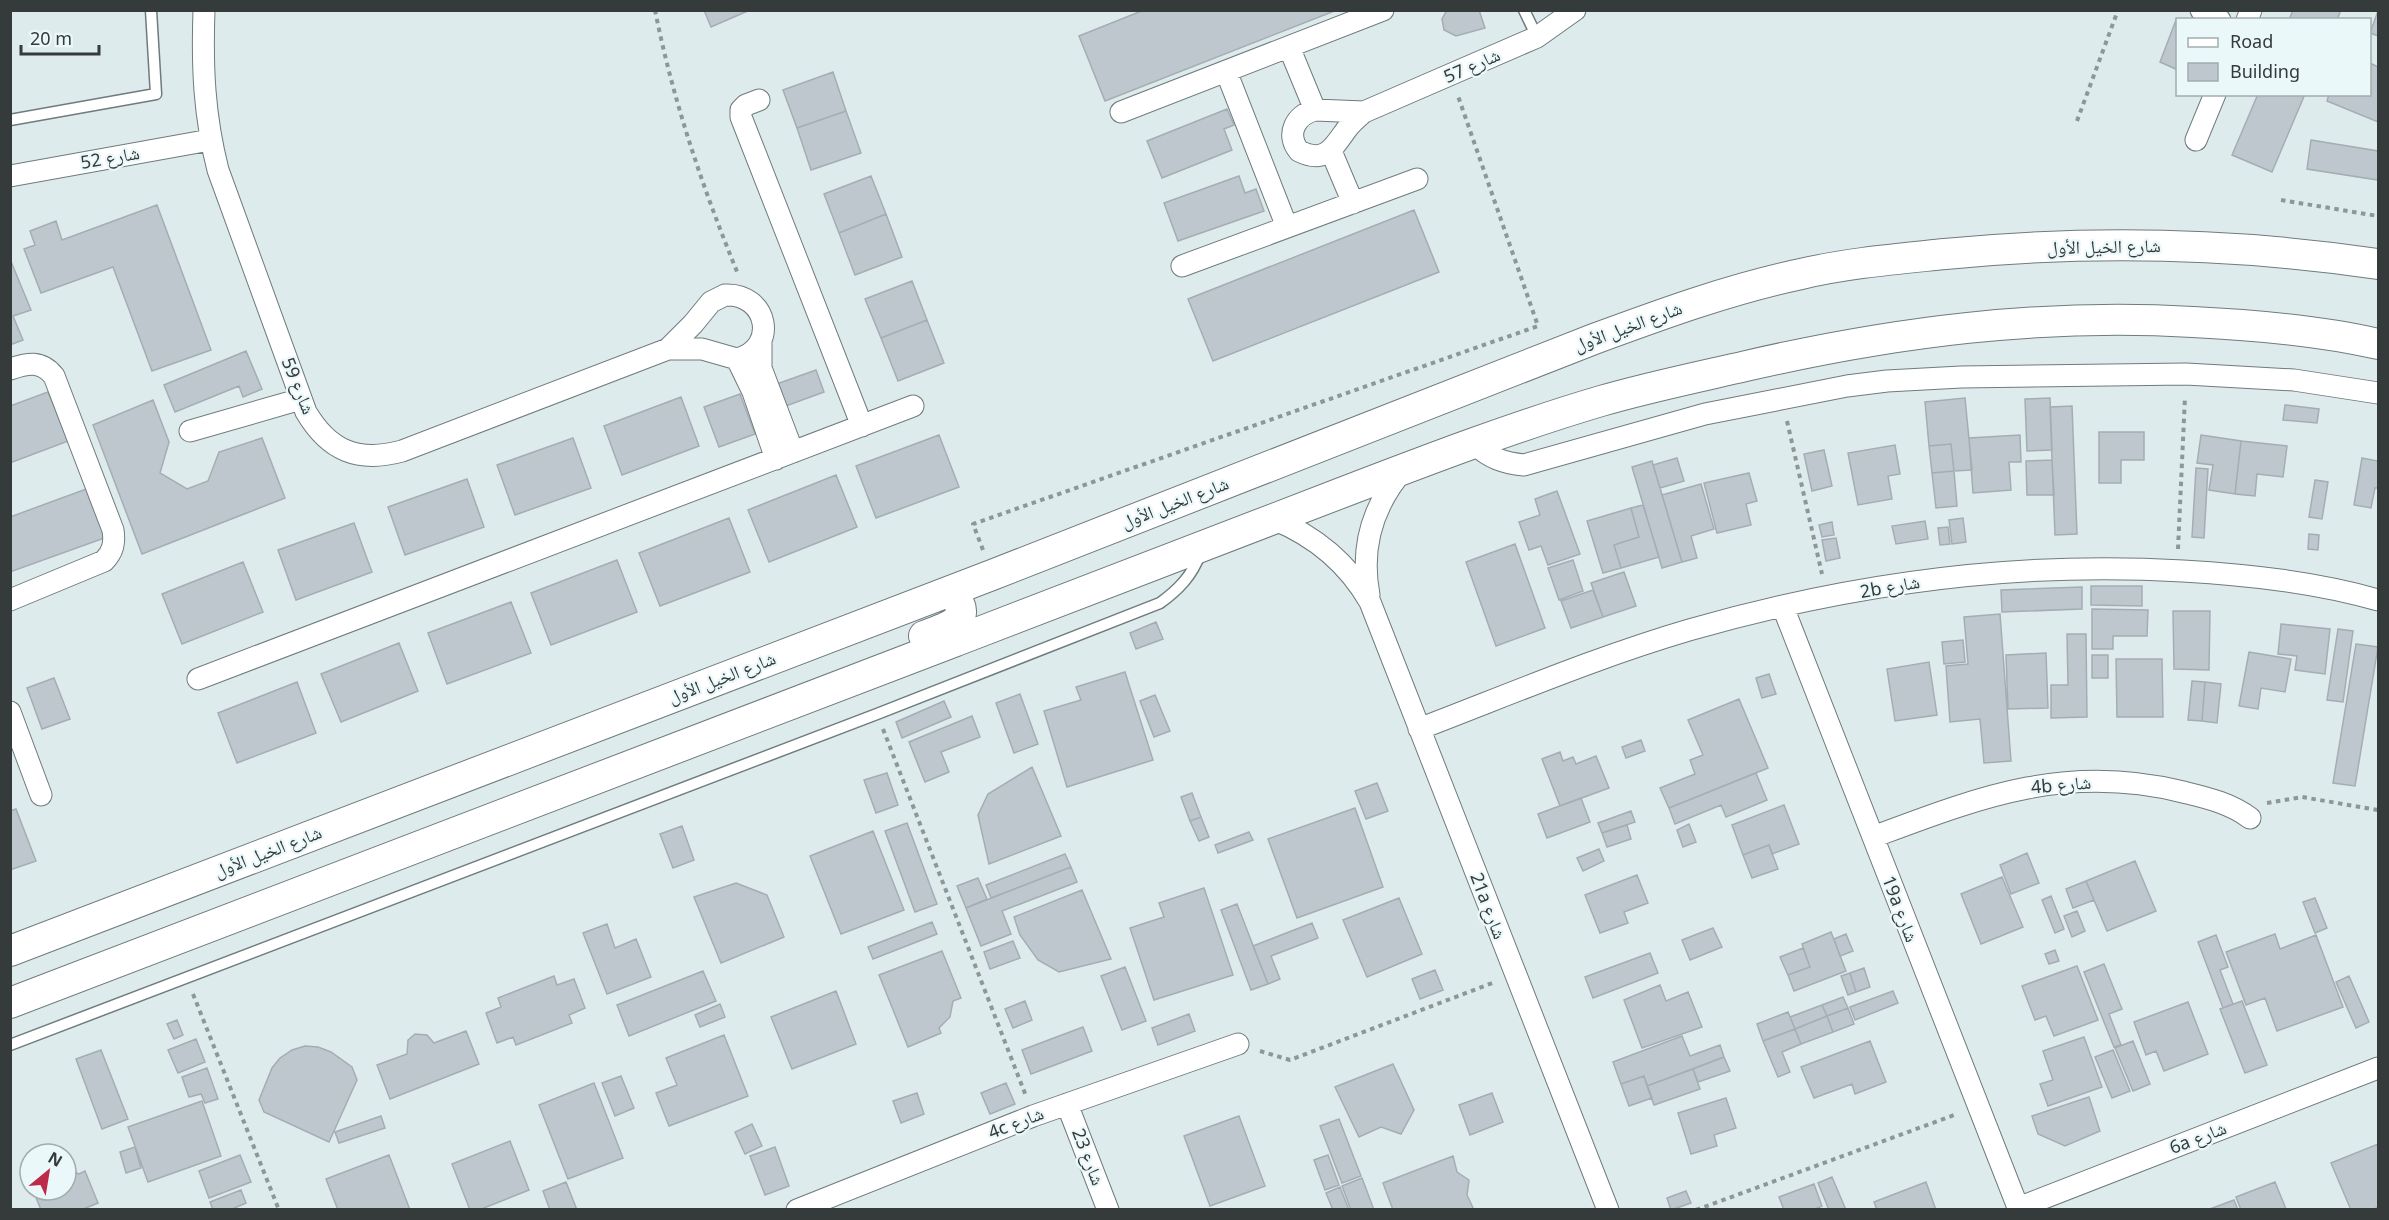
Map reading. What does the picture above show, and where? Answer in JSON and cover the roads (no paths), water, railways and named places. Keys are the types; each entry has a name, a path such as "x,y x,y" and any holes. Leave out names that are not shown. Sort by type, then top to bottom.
{"main road":[{"name":"شارع الخيل الأول","path":"10,951 951,591 1594,339 1704,300 1802,273 1898,258 2064,246 2149,245 2234,248 2318,255 2379,264"},
{"path":"10,1003 1203,545 1405,469 1602,401 1668,383 1862,341 1933,330 2005,323 2077,319 2149,319 2283,329 2374,341"},
{"path":"787,706 816,681 953,624 962,612 960,604 951,591"}],"street":[{"name":"شارع 59","path":"204,10 203,86 210,140 228,198 301,399 316,428 329,442 346,451 364,456 383,456 402,451 668,349"},
{"path":"1121,112 1383,10"},
{"name":"شارع 57","path":"1364,112 1537,37 1575,10"},
{"path":"2201,10 2216,18"},
{"path":"1289,47 1315,110"},
{"path":"1226,71 1287,227"},
{"path":"2196,140 2215,96"},
{"path":"759,100 743,107 741,117 862,426"},
{"path":"1315,110 1364,112 1350,125 1331,151 1322,155 1306,154 1295,145 1292,138 1296,122 1308,112 1315,110"},
{"name":"شارع 52","path":"10,176 210,140"},
{"path":"1331,151 1353,203"},
{"path":"1182,266 1417,179"},
{"path":"668,349 693,324 706,306 718,297 733,295 748,300 754,305 762,319 761,368 784,456"},
{"path":"668,349 702,349 737,360 752,353 761,341"},
{"path":"737,360 784,456"},
{"path":"10,369 27,363 35,363 43,366 54,376 113,530 114,539 110,555 104,561 10,600"},
{"path":"1475,444 1496,459 1510,464 1524,465 1705,414 1847,386 1924,378 2186,374 2294,380 2379,393"},
{"path":"190,431 301,399"},
{"path":"198,679 913,406"},
{"name":"21a شارع","path":"1370,602 1365,561 1370,531 1380,502 1405,469"},
{"name":"21a شارع","path":"1273,519 1293,527 1329,551 1359,583 1370,602 1608,1209"},
{"name":"2b شارع","path":"1419,729 1643,644 1734,618 1783,607 1943,578 2071,568 2176,570 2273,578 2379,600"},
{"name":"19a شارع","path":"1783,607 2019,1209"},
{"path":"10,712 41,795"},
{"name":"4b شارع","path":"1873,837 1999,792 2068,782 2136,783 2171,789 2244,813"},
{"name":"4c شارع","path":"797,1209 1033,1116 1238,1044"},
{"name":"6a شارع","path":"2019,1209 2379,1068"},
{"name":"شارع 23","path":"1068,1104 1108,1209"}],"lane":[{"path":"10,120 156,94 151,10"},
{"path":"1524,10 1537,37"},
{"path":"10,1045 877,714 1160,603 1175,592 1187,578 1197,563 1203,545"}]}
